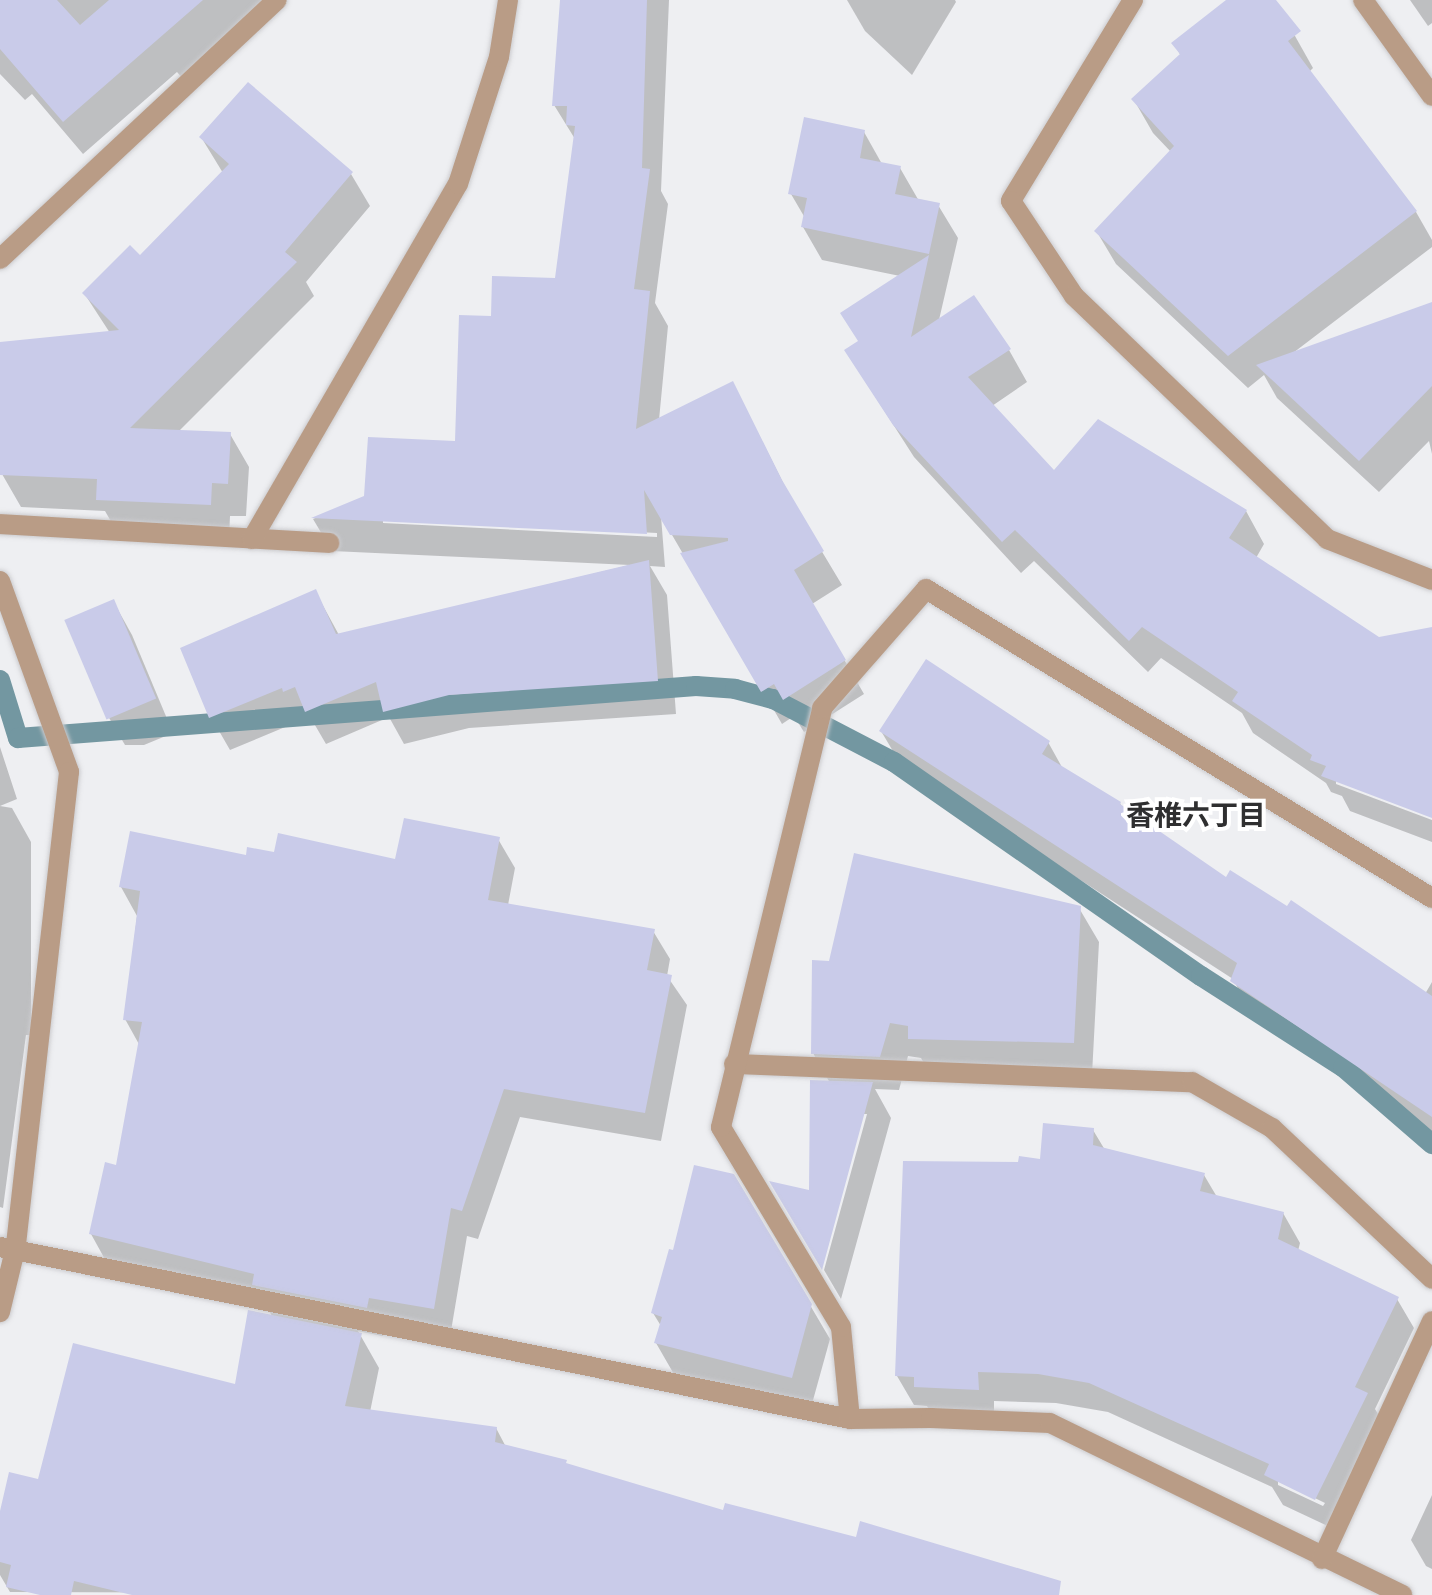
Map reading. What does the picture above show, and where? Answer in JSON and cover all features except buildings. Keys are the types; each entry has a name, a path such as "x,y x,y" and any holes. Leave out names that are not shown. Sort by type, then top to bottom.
{"street":[{"path":"0,259 277,0"},
{"path":"252,539 458,184 499,57 508,0"},
{"path":"1133,0 1011,201 1074,296 1327,539 1432,580"},
{"path":"1363,0 1432,96"},
{"path":"0,524 329,543"},
{"path":"0,581 69,772 0,1312"},
{"path":"850,1419 841,1327 721,1127 822,708 926,589 1432,898"},
{"path":"734,1064 1192,1082 1272,1128 1432,1279"},
{"path":"7,1249 850,1419 931,1418 1050,1423 1322,1559 1402,1595"},
{"path":"1322,1559 1432,1321"}],"waterway":[{"path":"0,680 18,738 696,686 735,689 773,699 894,762 1201,976 1343,1067 1432,1144"}],"district":[{"name":"香椎六丁目","path":"1196,815"}]}
